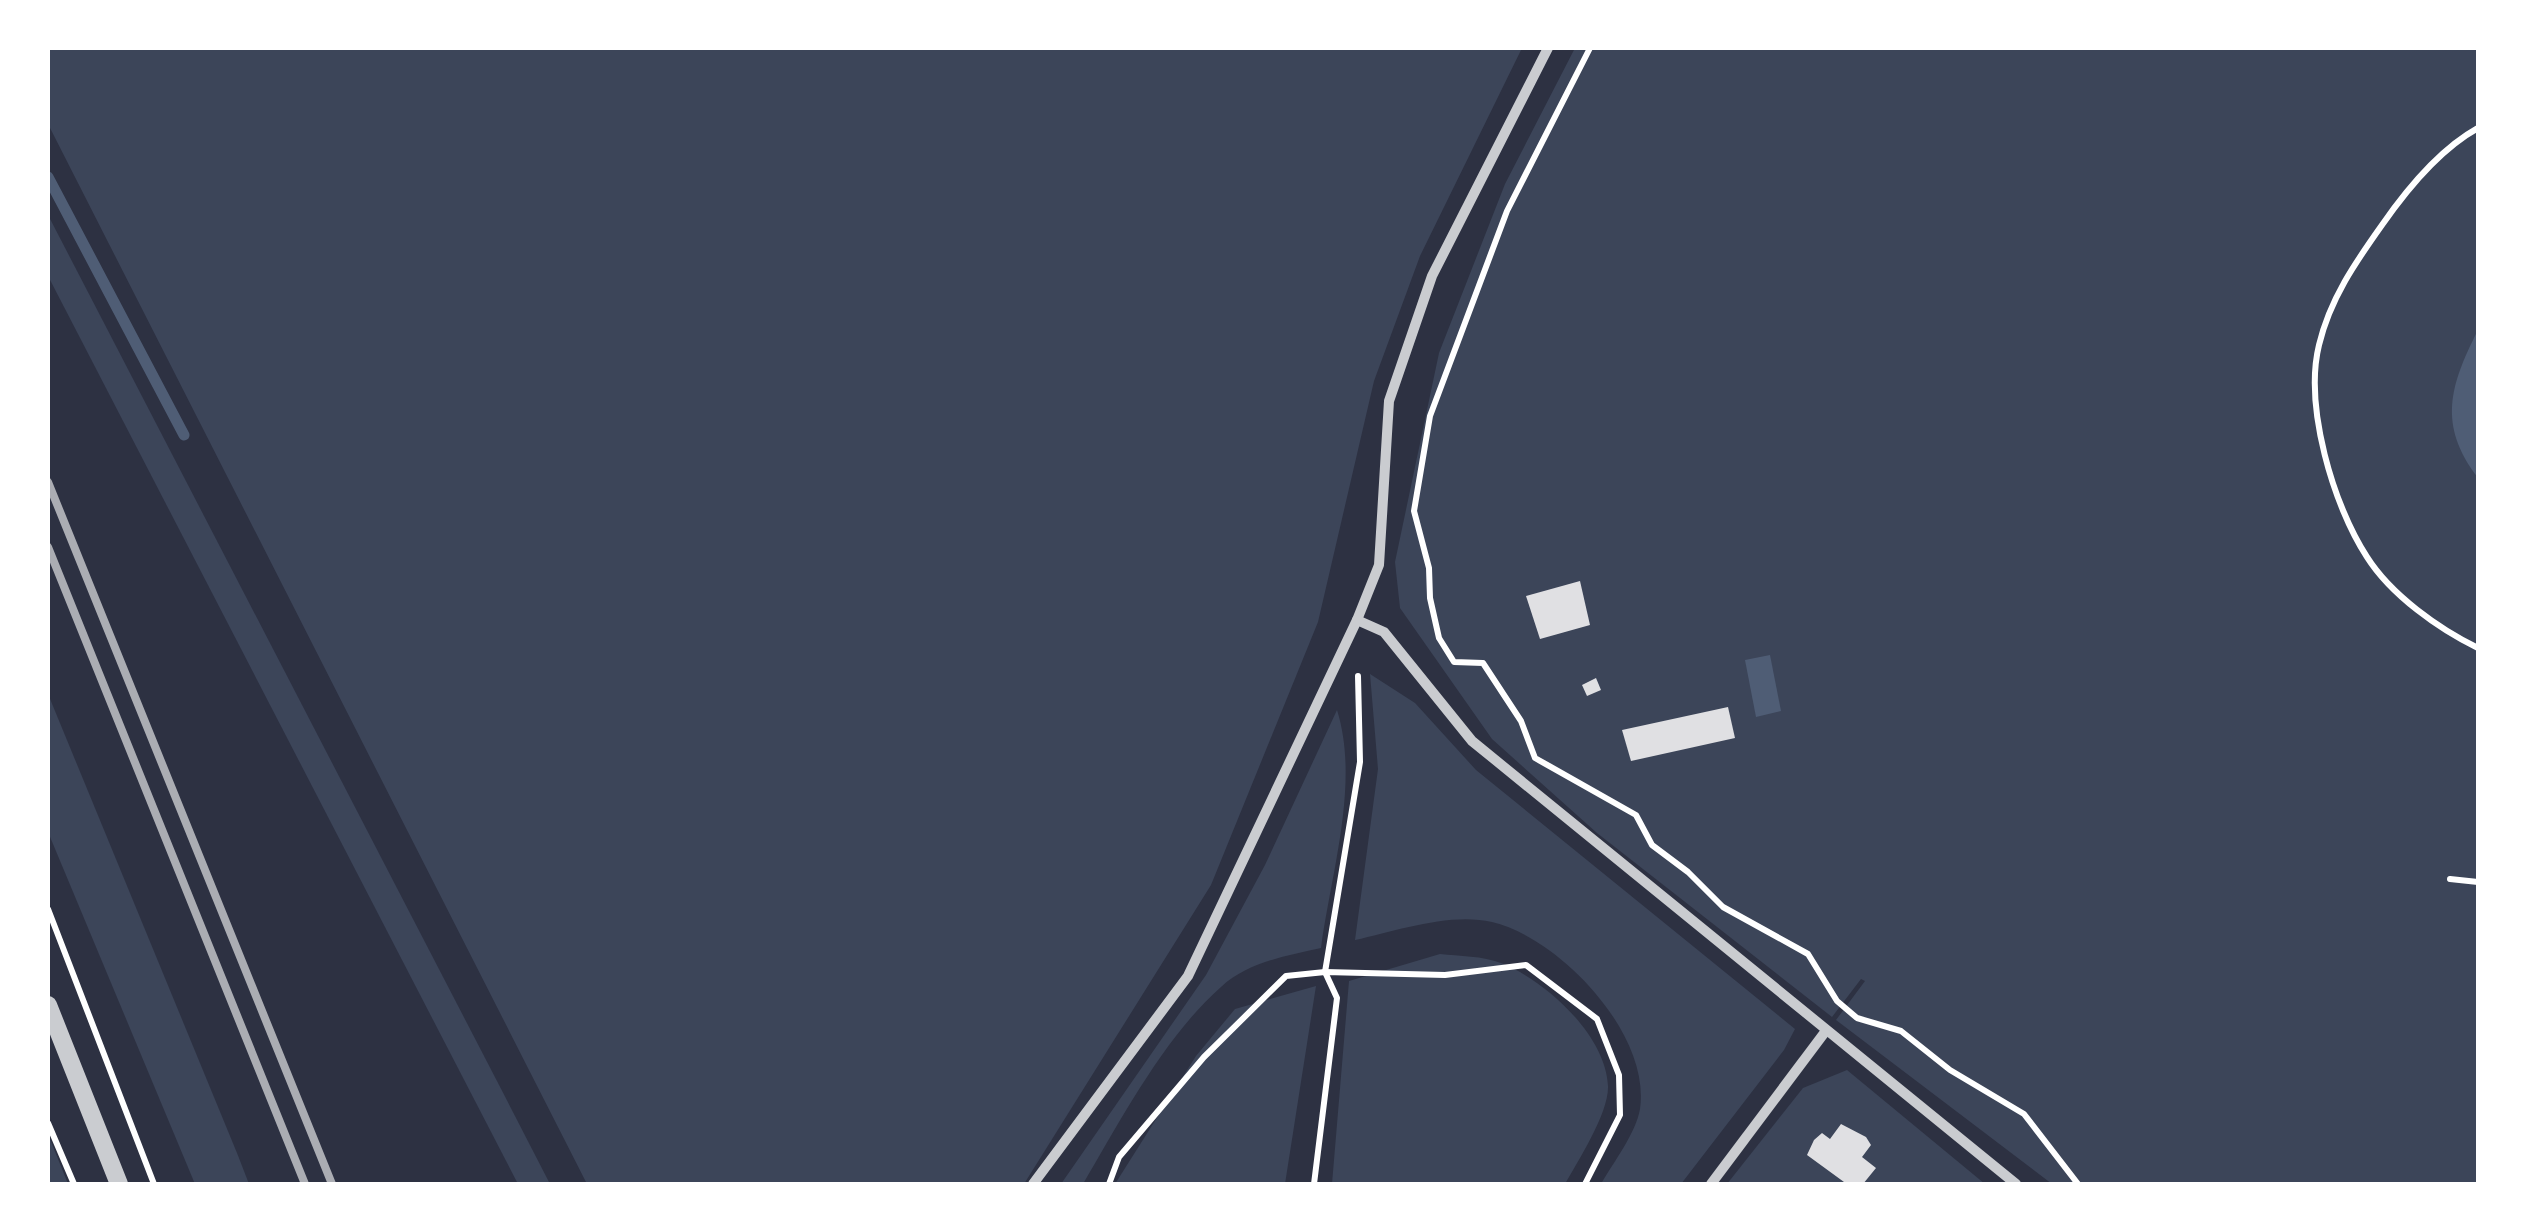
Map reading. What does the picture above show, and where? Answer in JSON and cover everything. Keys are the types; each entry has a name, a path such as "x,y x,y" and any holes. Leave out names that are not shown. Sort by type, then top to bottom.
{"street":[{"path":"1033,1184 1188,976 1356,620 1379,565 1389,401 1432,276 1548,48"},
{"path":"1356,620 1384,632 1472,741 2016,1184"},
{"path":"48,1004 119,1184"},
{"path":"1710,1184 1825,1032"}],"path":[{"path":"1590,48 1506,211 1430,416 1414,511 1442,648 1454,662 1483,663 1522,721 1534,758 1636,815 1652,844 1723,907 1808,954 1837,1002 1857,1018 1901,1030 1950,1070 2024,1114 2078,1184"},
{"path":"2478,128 2426,170 2341,283 2319,346 2314,386 2320,438 2367,558 2411,604 2478,648"},
{"path":"1314,1184 1337,998 1325,972 1360,762 1358,673"},
{"path":"2450,879 2478,882"},
{"path":"48,908 154,1184"},
{"path":"1109,1184 1119,1156 1286,976 1325,972 1445,975 1526,966 1597,1019 1619,1075 1620,1114 1584,1184"},
{"path":"48,1123 74,1184"}],"shaded area":[{"path":"48,48 1522,48 1420,256 1374,381 1318,622 1211,885 1024,1184 587,1184 48,124"},
{"path":"1575,48 2478,48 2478,1184 2052,1184 1836,1020 1865,981 1861,979 1832,1017 1597,833 1492,739 1400,608 1395,562 1439,353 1505,184"},
{"path":"48,215 550,1184 518,1184 48,276"},
{"path":"2478,330 2478,478 2457,440 2452,405 2460,369"},
{"path":"1770,655 1781,711 1756,717 1745,660"},
{"path":"1370,674 1415,703 1476,770 1795,1029 1784,1050 1681,1184 1601,1184 1638,1118 1640,1080 1631,1050 1596,993 1545,947 1492,922 1459,919 1355,940 1378,769"},
{"path":"48,694 249,1184 195,1184 48,832"},
{"path":"1337,710 1346,767 1345,798 1321,948 1255,966 1221,987 1162,1054 1083,1184 1061,1184 1206,975 1265,865"},
{"path":"1440,954 1487,959 1518,971 1554,996 1597,1048 1605,1067 1607,1097 1592,1136 1565,1184 1332,1184 1349,981"},
{"path":"1316,986 1285,1184 1115,1184 1196,1056 1235,1009"},
{"path":"1847,1070 1985,1184 1727,1184 1803,1088"},
{"path":"48,1134 68,1184 48,1184"}],"building":[{"path":"1580,581 1590,625 1540,639 1526,596"},
{"path":"1596,678 1601,690 1587,696 1582,685"},
{"path":"1728,707 1735,738 1631,761 1622,730"},
{"path":"1841,1124 1866,1137 1871,1145 1862,1157 1876,1168 1863,1184 1844,1182 1807,1155 1814,1140 1822,1133 1830,1139"}],"waterway":[{"path":"48,177 184,435"}],"railway":[{"path":"48,482 332,1184"},
{"path":"48,547 305,1184"}]}
